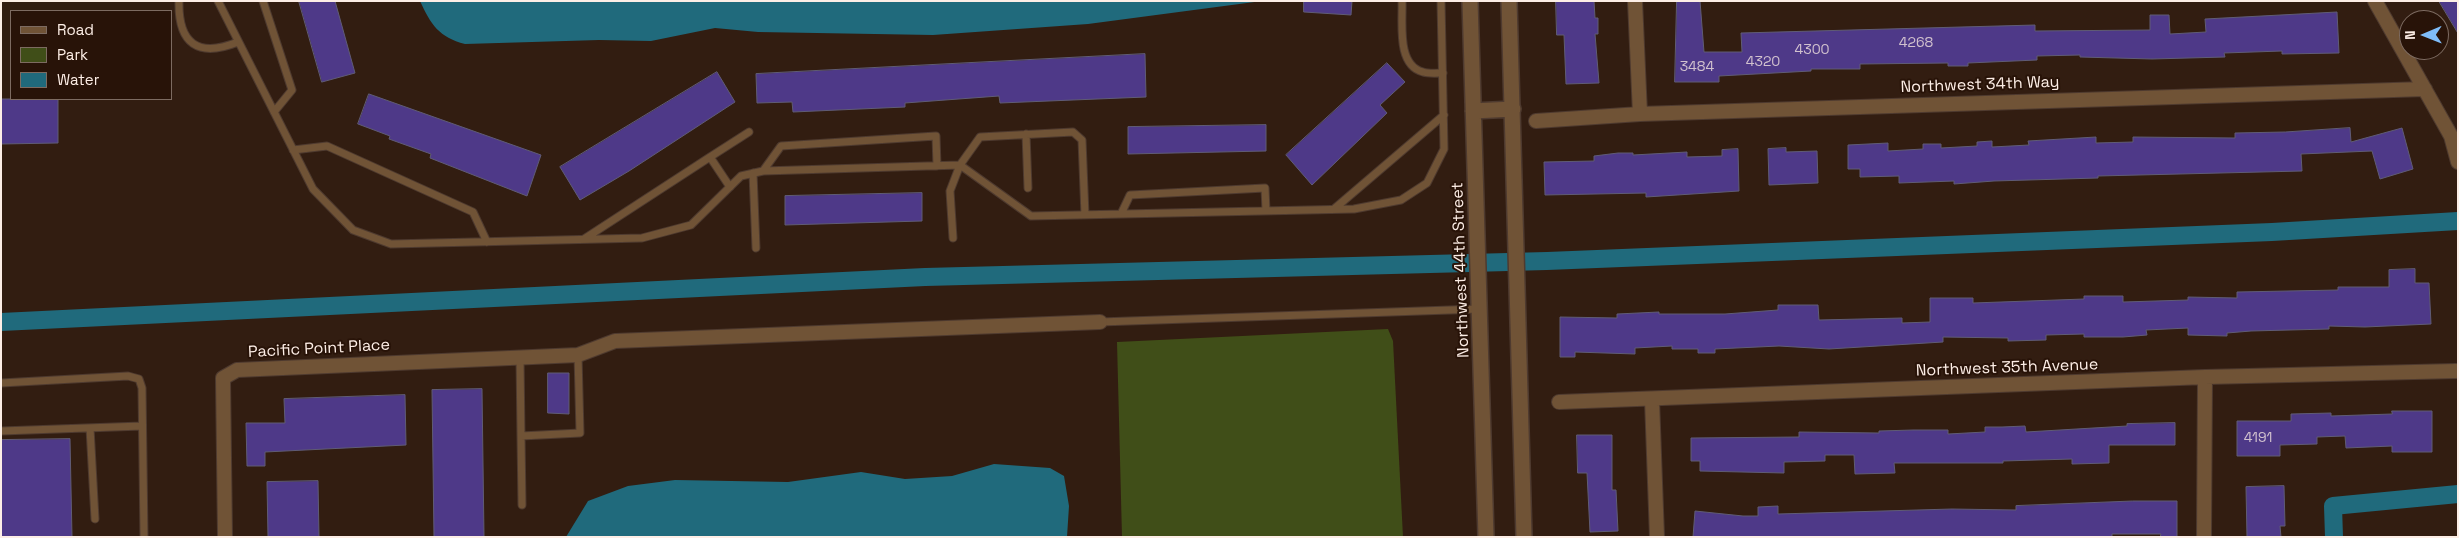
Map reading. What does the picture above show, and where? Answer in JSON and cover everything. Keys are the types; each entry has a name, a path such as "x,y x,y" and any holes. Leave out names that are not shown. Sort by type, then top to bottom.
{"street":[{"name":"Northwest 44th Street","path":"1470,1 1486,537"},
{"path":"1509,1 1524,537"},
{"path":"1635,1 1640,114"},
{"path":"2375,1 2451,136 2458,162"},
{"name":"Northwest 34th Way","path":"1536,121 1640,114 2425,89"},
{"path":"1473,111 1512,110"},
{"name":"Pacific Point Place","path":"225,537 223,378 237,370 578,355 616,341 1100,322"},
{"name":"Northwest 35th Avenue","path":"1559,402 1652,400 2457,368"},
{"path":"2204,377 2204,537"},
{"path":"1652,400 1657,537"}],"lane":[{"path":"179,1 178,20 184,37 196,45 210,48 238,42"},
{"path":"218,1 312,189 353,230 392,244 642,238 691,225 741,176 763,171 960,165 1031,216 1354,209 1400,200 1427,183 1444,149 1441,1"},
{"path":"263,1 292,90 274,112"},
{"path":"1402,1 1405,56 1412,66 1422,72 1443,73"},
{"path":"1334,209 1444,115"},
{"path":"584,239 749,132"},
{"path":"953,238 950,191 960,165 980,137 1073,132 1082,140 1086,215"},
{"path":"1026,134 1028,188"},
{"path":"763,171 781,146 936,136 937,166"},
{"path":"293,150 328,146 474,212 487,242"},
{"path":"710,157 730,187"},
{"path":"753,173 756,248"},
{"path":"1121,214 1130,195 1265,188 1266,211"},
{"path":"1100,322 1479,309"},
{"path":"521,436 580,433 578,355"},
{"path":"520,358 522,505"},
{"path":"1,383 128,376 138,379 142,388 144,537"},
{"path":"1,431 142,426"},
{"path":"90,428 95,519"}],"green space":[{"path":"1388,329 1393,341 1403,537 1122,537 1117,342"}],"water":[{"path":"420,1 1262,1 1088,24 933,35 758,32 715,28 651,41 599,40 465,44 442,34 428,17"},
{"path":"994,464 1050,468 1064,476 1069,506 1067,537 566,537 588,501 628,486 675,480 788,482 861,472 905,479 952,476"}],"building":[{"path":"299,1 335,1 355,73 322,82"},
{"path":"1304,1 1352,1 1351,15 1304,12"},
{"path":"1556,1 1594,1 1595,18 1598,18 1598,34 1595,34 1599,83 1566,84 1564,35 1557,35"},
{"path":"1677,1 1700,1 1704,52 1742,52 1741,33 2035,25 2035,31 2150,30 2150,15 2169,15 2170,34 2206,32 2205,19 2337,12 2339,53 2282,54 2282,51 2224,53 2225,57 2152,59 2080,57 2080,55 2037,56 2037,60 1968,63 1968,66 1948,66 1948,63 1860,64 1860,69 1811,69 1811,71 1719,76 1719,82 1675,82"},
{"path":"2439,1 2458,1 2458,33 2449,18 2449,10 2444,10"},
{"path":"1145,54 1146,97 1000,103 999,96 905,103 905,107 793,112 792,102 757,103 756,74"},
{"path":"1387,63 1405,82 1380,105 1387,113 1312,185 1286,155"},
{"path":"717,72 735,102 629,171 580,200 560,167"},
{"path":"369,94 541,155 527,196 430,158 431,154 389,139 390,136 358,124"},
{"path":"1,99 58,100 58,143 1,144"},
{"path":"1266,125 1266,151 1128,154 1128,127"},
{"path":"2350,128 2351,142 2402,128 2413,169 2380,179 2372,151 2301,154 2302,171 2098,176 2098,178 1954,184 1954,181 1899,183 1899,176 1860,177 1860,169 1848,169 1848,145 1888,143 1888,151 1923,149 1923,144 1941,144 1941,148 1977,146 1977,142 1992,141 1992,147 2029,145 2028,141 2096,137 2096,143 2133,142 2133,137 2235,138 2235,133"},
{"path":"1786,148 1786,152 1817,151 1818,183 1769,185 1768,149"},
{"path":"1738,149 1739,191 1646,197 1646,193 1545,195 1544,162 1594,161 1594,156 1618,153 1633,153 1633,155 1687,152 1687,157 1722,156 1722,150"},
{"path":"922,193 922,221 785,225 785,196"},
{"path":"2415,269 2415,283 2429,283 2431,324 2365,327 2329,326 2329,329 2227,333 2227,336 2188,335 2188,328 2146,330 2147,335 2123,337 2084,337 2084,334 2046,335 2046,340 2008,341 2008,338 1943,337 1943,342 1829,349 1779,346 1715,349 1715,353 1698,353 1698,349 1672,349 1672,346 1635,348 1635,354 1575,352 1575,357 1560,357 1560,317 1617,318 1617,314 1659,312 1659,314 1725,314 1778,310 1778,305 1818,305 1819,320 1902,318 1902,323 1930,322 1930,298 1973,298 1973,303 2084,299 2084,296 2123,296 2123,302 2188,300 2188,297 2237,298 2237,292 2338,290 2338,287 2389,287 2389,270"},
{"path":"548,373 569,373 569,414 548,413"},
{"path":"482,389 484,537 434,537 432,390"},
{"path":"405,395 406,445 265,452 265,466 247,466 246,423 285,423 284,399"},
{"path":"2392,411 2432,411 2432,452 2392,452 2392,446 2346,448 2345,436 2317,437 2317,444 2280,445 2280,456 2237,456 2237,421 2291,421 2291,414 2331,413 2331,416 2392,414"},
{"path":"2175,423 2175,445 2109,445 2109,463 2072,464 2072,459 2003,461 2003,463 1894,463 1895,473 1855,474 1854,455 1825,455 1825,461 1784,462 1784,473 1700,471 1700,461 1691,461 1691,438 1799,437 1799,432 1879,433 1879,431 1913,430 1948,430 1948,434 1985,432 1985,427 2025,426 2026,432 2127,426 2127,424"},
{"path":"1577,435 1612,435 1612,490 1616,490 1618,531 1590,532 1587,473 1578,473"},
{"path":"70,439 72,537 1,537 1,440"},
{"path":"318,481 319,537 268,537 267,482"},
{"path":"2284,486 2285,526 2280,526 2281,537 2247,537 2246,487"},
{"path":"2177,501 2177,537 2160,537 2161,534 2112,534 2112,537 1693,537 1695,511 1758,516 1758,507 1778,506 1778,514 1952,509 2016,510 2016,506"}],"waterway":[{"path":"1,322 925,277 1547,261 2272,232 2458,221"},
{"path":"2334,537 2333,506 2458,494"}]}
